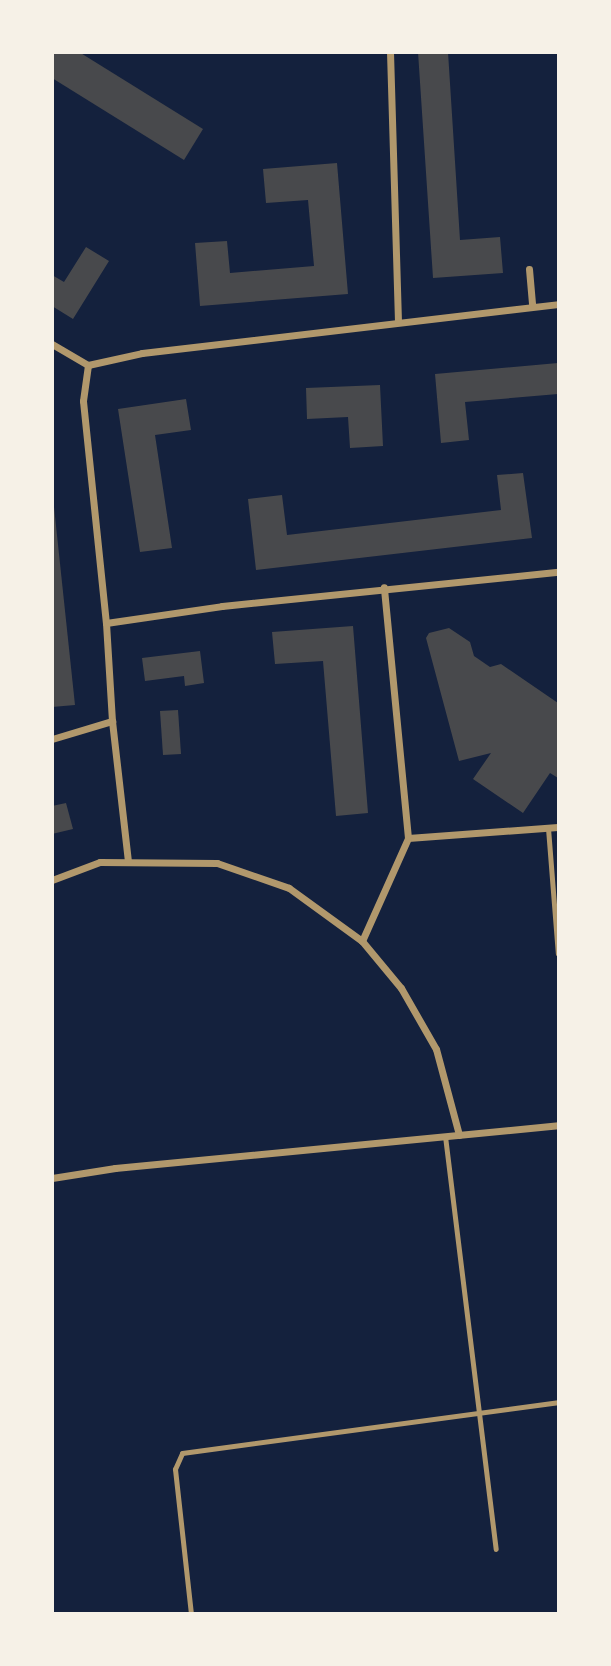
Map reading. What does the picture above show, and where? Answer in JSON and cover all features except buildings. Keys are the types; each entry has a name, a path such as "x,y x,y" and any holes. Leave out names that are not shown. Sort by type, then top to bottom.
{"street":[{"path":"390,52 398,322"},
{"path":"529,269 532,306"},
{"path":"52,344 88,365 142,353 284,339 398,322 558,304"},
{"path":"88,365 83,401 106,623 112,721 128,862"},
{"path":"106,623 384,587 558,572"},
{"path":"362,941 408,838 384,587"},
{"path":"52,739 112,721"},
{"path":"408,838 558,827"},
{"path":"52,880 100,862 217,863 289,888 362,941 401,988 436,1049 458,1135"},
{"path":"52,1178 116,1168 558,1125"}],"lane":[{"path":"548,828 558,954"},
{"path":"445,1136 496,1549"},
{"path":"191,1614 175,1469 182,1453 558,1402"}]}
